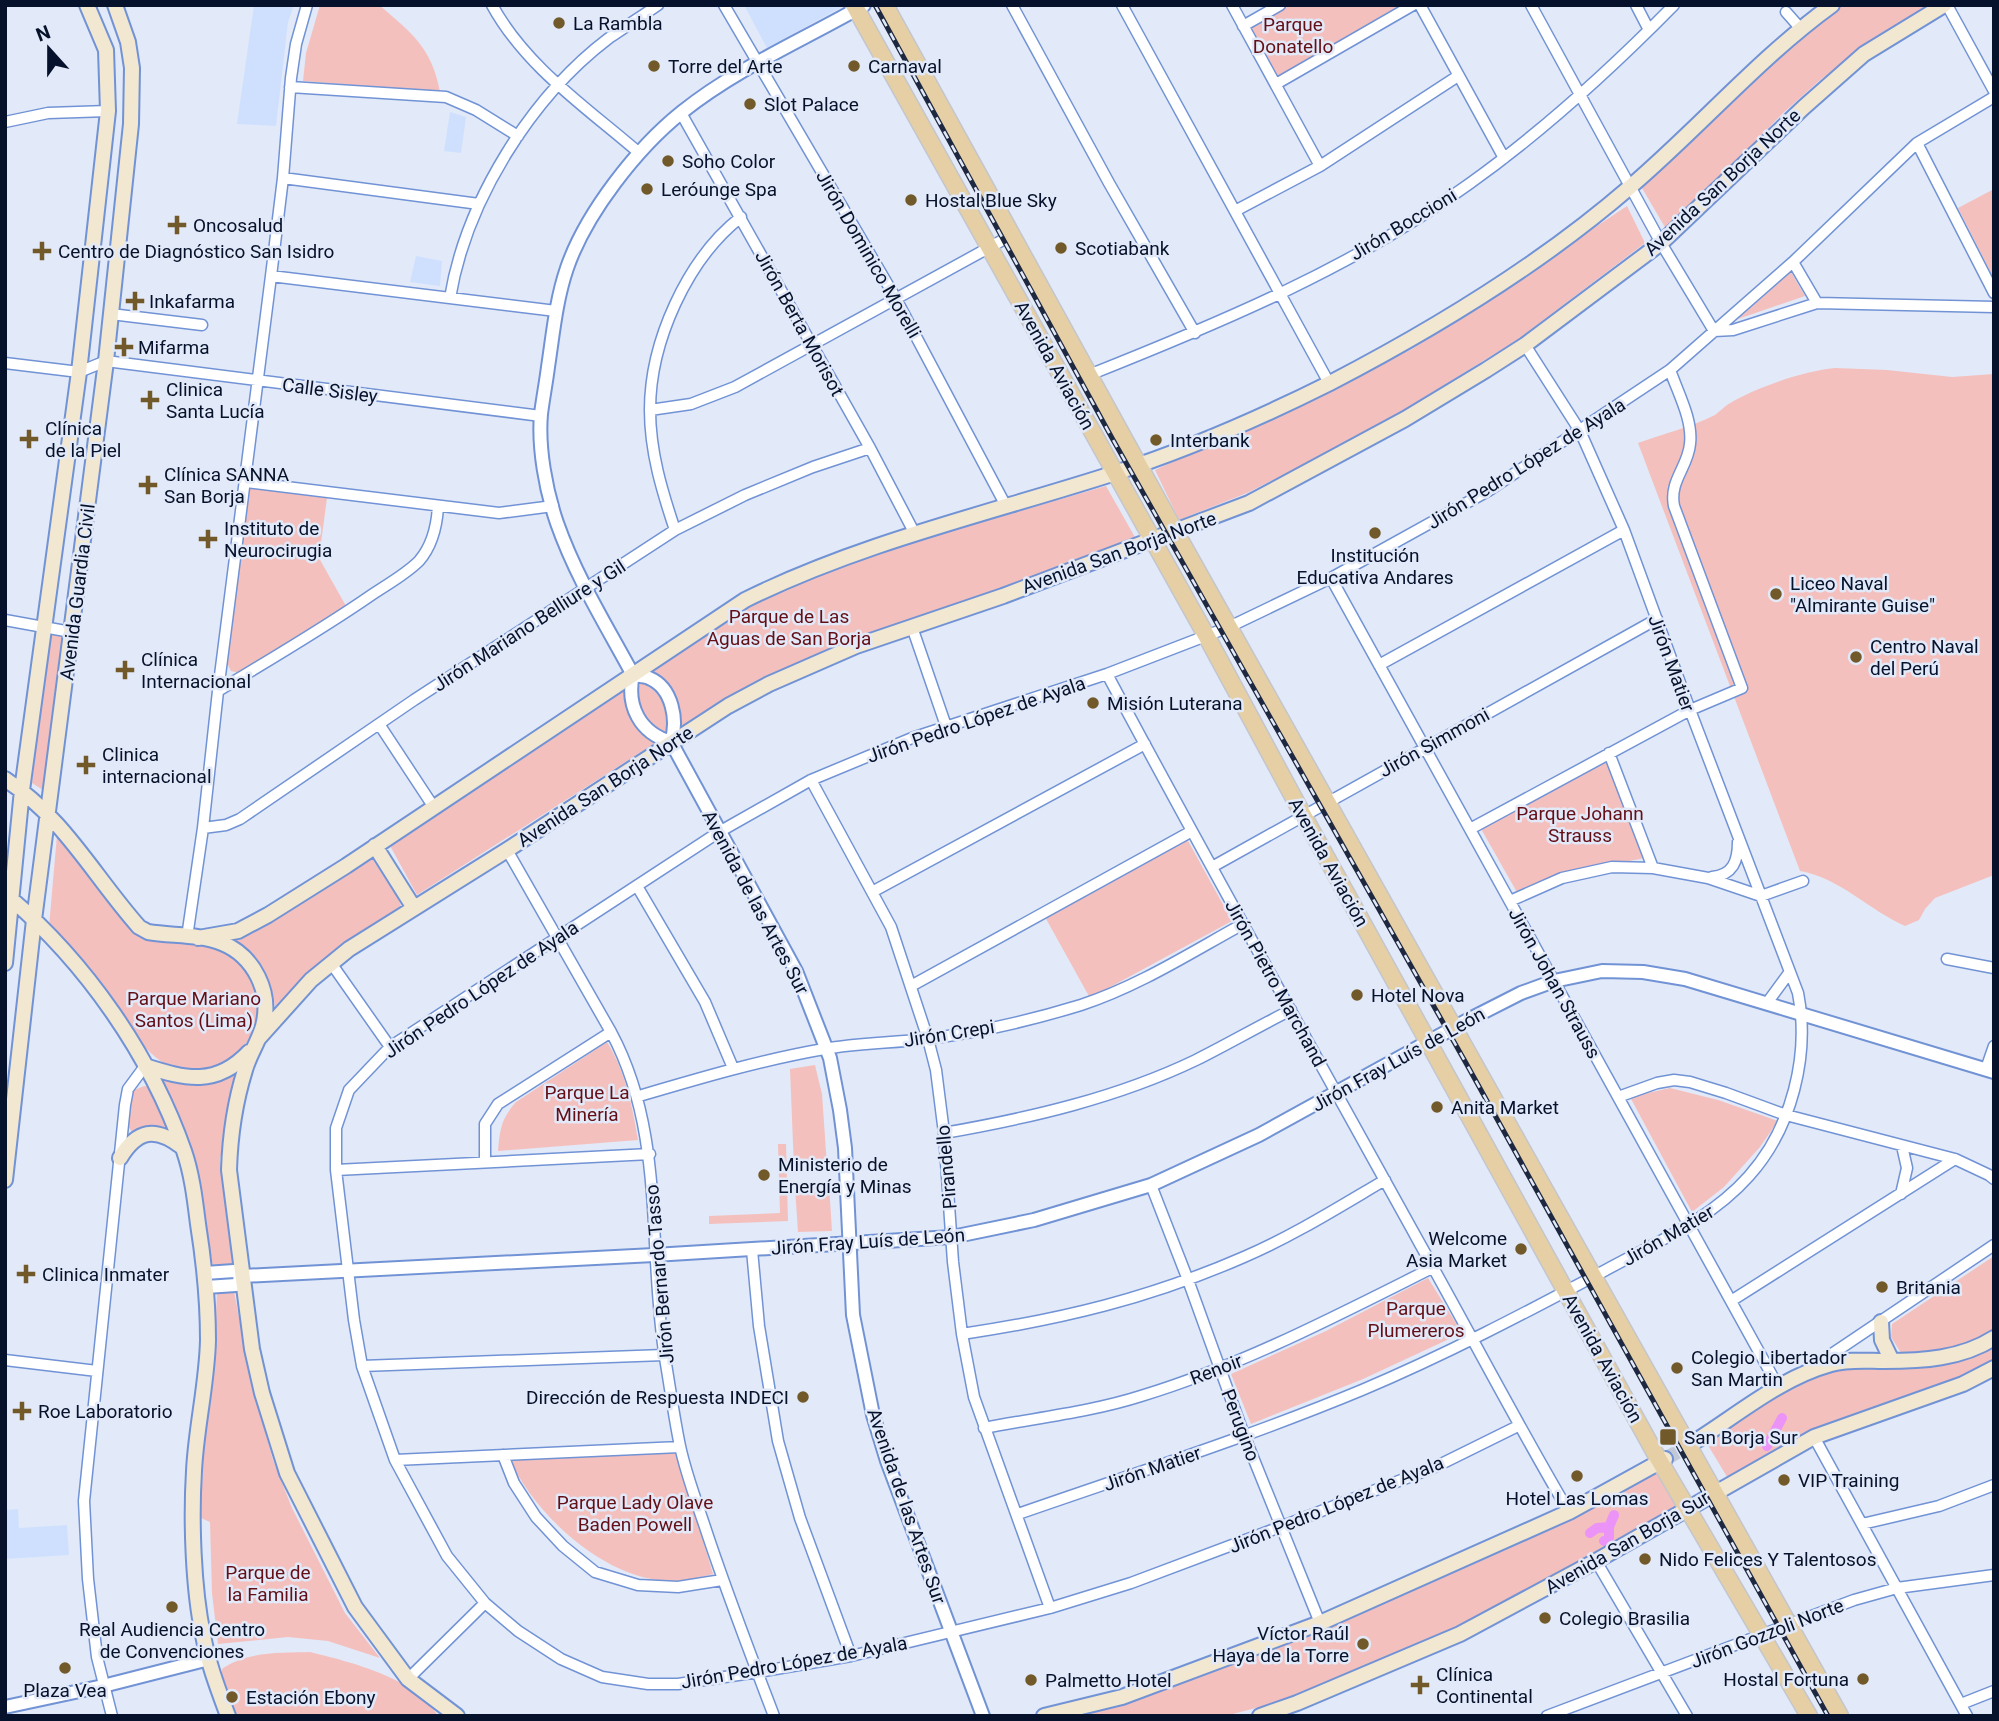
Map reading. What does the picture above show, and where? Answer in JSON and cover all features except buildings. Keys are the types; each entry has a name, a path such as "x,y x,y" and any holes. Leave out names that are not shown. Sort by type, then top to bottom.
{"main road":[{"name":"Avenida Guardia Civil","path":"5,963 9,897 79,372 108,111 106,50 87,5"},
{"name":"Avenida Guardia Civil","path":"5,1180 34,920 106,361 123,196 133,89 128,42 115,5"},
{"name":"Avenida Aviación","path":"885,5 1175,532 1840,1716"},
{"path":"192,938 239,931 375,846 755,595 797,576 915,534 1116,473 1220,435 1329,383 1410,340 1564,242 1632,186 1801,29 1832,5"},
{"name":"Avenida San Borja Norte","path":"243,1276 229,1170 230,1144 245,1070 256,1043 311,980 331,963 671,742 769,684 856,646 1152,541 1249,503 1405,419 1525,345 1661,243 1864,54 1946,5"},
{"name":"Avenida Aviación","path":"858,7 1566,1292 1809,1716"},
{"path":"99,192 103,195 123,196"},
{"path":"5,779 48,813 139,927 148,932 210,939 232,948 241,954 261,982 266,1004 263,1026 256,1043 228,1070 207,1077 184,1077 145,1066"},
{"path":"375,846 414,908"},
{"path":"9,897 34,920 102,995 145,1066 182,1147 194,1190 205,1280 208,1342 194,1473 194,1553 202,1629 228,1716"},
{"path":"120,1158 128,1144 138,1136 148,1133 172,1139 182,1147"},
{"path":"243,1276 252,1349 262,1393 287,1473 355,1607 408,1679 457,1716"},
{"path":"1881,1322 1882,1340 1892,1361"},
{"path":"1687,1446 1797,1377 1830,1364 1952,1356 1994,1338"},
{"name":"Avenida San Borja Sur","path":"1260,1716 1300,1709 1460,1634 1596,1562 1814,1437 1963,1384 1994,1368"},
{"path":"1044,1716 1122,1697 1320,1623 1569,1513 1662,1460"}],"street":[{"path":"192,938 218,691 283,178 290,87 296,44 307,5"},
{"path":"492,5 516,43 538,66 638,152"},
{"path":"450,298 455,266 479,204 518,136 560,85 608,40 658,5"},
{"name":"Jirón Dominico Morelli","path":"724,5 895,297 1006,506"},
{"path":"1012,5 1195,333"},
{"path":"1122,5 1329,383"},
{"path":"1232,5 1320,166"},
{"path":"1243,26 1280,5"},
{"path":"1276,84 1413,5"},
{"path":"1420,5 1504,158"},
{"path":"1531,5 1661,243 1714,331 1733,330 1817,303 1994,307"},
{"path":"1636,5 1650,30"},
{"name":"Jirón Boccioni","path":"1089,375 1195,333 1280,292 1356,254 1437,206 1504,158 1579,94 1674,5"},
{"path":"1946,5 1994,91"},
{"path":"633,675 649,677 668,699 673,709 675,729 671,742 657,738 637,717 629,689 633,675 585,588 557,523 553,506 544,463 541,416 556,311 567,268 597,210 638,152 681,113 710,91 758,62 858,7"},
{"path":"1786,12 1801,29"},
{"path":"1235,211 1320,166 1458,76"},
{"path":"290,87 446,97 465,103 518,136"},
{"name":"Jirón Pedro López de Ayala","path":"1518,1426 1435,1466 1280,1527 1131,1583 1050,1608 851,1656 758,1672 678,1684 648,1684 602,1677 561,1659 518,1631 485,1603 447,1556 395,1460 362,1366 336,1170 336,1128 349,1090 390,1047 719,832 811,780 912,737 1107,674 1207,637 1331,578 1488,491 1670,370 1793,262 1917,143 1994,97"},
{"path":"5,122 48,113 108,111"},
{"name":"Jirón Berta Morisot","path":"681,113 870,448 915,534"},
{"path":"1917,143 1994,293"},
{"path":"283,178 479,204"},
{"path":"675,530 658,473 650,410 654,372 671,314 684,286 724,230 741,217"},
{"path":"650,410 691,404 713,397 1012,235"},
{"path":"1793,262 1817,303"},
{"path":"271,276 556,311"},
{"path":"111,314 202,325"},
{"name":"Jirón Matier","path":"1018,1514 1363,1390 1566,1292 1689,1225 1725,1201 1772,1147 1786,1115 1800,1063 1802,1013 1798,993 1689,710 1624,530 1580,431 1525,345"},
{"name":"Calle Sisley","path":"79,372 106,361 541,416"},
{"path":"5,363 79,372"},
{"path":"1470,829 1689,710 1738,690 1674,506 1673,488 1690,446 1690,427 1670,370"},
{"name":"Jirón Mariano Belliure y Gil","path":"204,828 226,825 240,819 379,724 675,530 745,495 813,467 870,448"},
{"path":"246,482 499,513 553,506"},
{"path":"218,691 350,610 408,570 420,559 430,542 437,525 438,506"},
{"path":"1380,665 1624,530"},
{"name":"Jirón Johan Strauss","path":"1331,578 1779,1388"},
{"name":"Jirón Simmoni","path":"1212,867 1657,619"},
{"path":"5,620 71,632"},
{"path":"912,626 946,726"},
{"name":"Jirón Pietro Marchand","path":"1107,674 1474,1338 1518,1426 1569,1513"},
{"path":"379,724 433,806"},
{"name":"Avenida de las Artes Sur","path":"671,742 796,971 827,1049 835,1078 843,1135 853,1315 878,1432 983,1716"},
{"path":"872,892 1145,744"},
{"path":"1609,753 1653,867"},
{"name":"Pirandello","path":"811,780 891,927 928,1039 936,1070 944,1133 962,1335 974,1397 1050,1608"},
{"path":"911,986 1192,831"},
{"path":"1708,878 1721,876 1730,871 1736,863 1738,836"},
{"name":"Jirón Bernardo Tasso","path":"507,850 625,1057 639,1096 650,1154 654,1255 664,1355 681,1447 722,1580 774,1716"},
{"path":"1510,901 1562,878 1612,867 1653,867 1708,878 1761,896 1803,881"},
{"path":"638,886 705,1002 733,1068"},
{"name":"Jirón Crepi","path":"639,1096 733,1068 827,1049 928,1039 1033,1018 1124,989 1243,924"},
{"path":"1947,959 1994,968"},
{"path":"331,963 390,1047"},
{"name":"Jirón Fray Luís de León","path":"205,1280 236,1285 243,1276 952,1237 1045,1217 1151,1185 1259,1135 1521,993 1554,981 1602,971 1643,972 1685,979 1990,1070"},
{"path":"1767,1003 1789,973"},
{"path":"944,1133 1036,1116 1116,1091 1195,1060 1291,1010"},
{"path":"485,1162 485,1124 498,1104 611,1032"},
{"path":"1990,1070 1994,1046"},
{"path":"112,1716 97,1657 88,1579 85,1501 127,1093 135,1076 145,1066"},
{"path":"1618,1097 1674,1080 1726,1093 1786,1115 1955,1159 1994,1179"},
{"path":"1901,1194 1907,1168 1902,1146"},
{"path":"336,1170 650,1154"},
{"path":"1731,1301 1955,1159"},
{"path":"962,1335 1054,1319 1121,1303 1188,1280 1258,1250 1317,1220 1385,1180"},
{"name":"Perugino","path":"1151,1185 1244,1435 1320,1623"},
{"path":"1797,1377 1994,1245"},
{"path":"752,1250 759,1325 778,1441 800,1518 851,1656"},
{"name":"Renoir","path":"984,1428 1139,1397 1219,1369 1275,1346 1434,1267"},
{"path":"362,1366 664,1355"},
{"path":"5,1360 97,1371"},
{"path":"1814,1437 1967,1716"},
{"path":"395,1460 681,1447"},
{"path":"503,1455 514,1483 536,1517 563,1546 594,1572 638,1585 678,1587 722,1580"},
{"path":"1862,1524 1939,1506 1994,1485"},
{"path":"1596,1562 1687,1716"},
{"name":"Jirón Gozzoli Norte","path":"1547,1716 1854,1600 1897,1588 1994,1575"},
{"path":"408,1679 485,1603"},
{"path":"5,1707 209,1659"},
{"path":"1961,1704 1994,1691"}],"shaded area":[{"path":"254,5 294,5 288,22 276,126 237,124"},
{"path":"744,5 838,5 840,8 767,48"},
{"path":"450,112 466,117 461,153 444,151"},
{"path":"416,256 442,261 440,286 410,282"},
{"path":"18,1509 19,1528 67,1525 69,1555 5,1559 5,1510"}],"green space":[{"path":"320,5 379,5 419,42 432,64 440,92 303,81 306,53"},
{"name":"Parque Donatello","path":"1289,5 1401,5 1278,77 1250,26"},
{"path":"1840,5 1932,5 1851,56 1819,81 1666,229 1642,188 1795,40"},
{"path":"1994,189 1994,279 1958,208"},
{"path":"1627,206 1645,243 1517,340 1368,432 1247,493 1179,520 1155,470 1412,349"},
{"path":"1791,272 1805,296 1738,319"},
{"name":"Centro Naval del Perú","path":"1835,368 1952,377 1994,374 1994,875 1935,898 1919,920 1905,926 1828,880 1800,871 1638,443 1706,419 1738,399 1765,387 1808,373"},
{"name":"Parque de Las Aguas de San Borja","path":"1106,486 1136,539 824,652 764,679 682,728 673,697 650,673 723,620 774,593 877,554"},
{"path":"250,488 327,498 319,558 346,606 239,673 231,671 227,663"},
{"path":"50,630 63,633 46,792 32,783"},
{"path":"640,684 650,688 661,698 669,718 667,732 661,732 646,717 638,698"},
{"path":"624,688 632,720 640,731 655,743 417,895 388,842"},
{"name":"Parque Johann Strauss","path":"1607,760 1645,858 1561,874 1518,894 1480,827"},
{"name":"Parque Mariano Santos (Lima)","path":"57,835 135,933 209,947 232,958 250,977 258,999 256,1022 246,1042 231,1059 210,1069 187,1071 162,1062 138,1039 97,984 49,927"},
{"path":"1187,839 1232,921 1090,998 1045,917"},
{"path":"371,857 401,906 335,953 275,1007 271,986 262,968 233,938"},
{"name":"Parque La Minería","path":"607,1042 624,1077 638,1140 498,1151 502,1125 516,1102"},
{"path":"815,1065 822,1094 827,1166 794,1168 790,1069"},
{"path":"237,1072 220,1160 235,1265 213,1267 197,1175 184,1132 159,1075 198,1083 218,1080"},
{"path":"144,1086 150,1087 166,1125 163,1129 150,1127 132,1132 127,1125 132,1091"},
{"path":"1670,1088 1718,1100 1778,1121 1760,1147 1724,1187 1692,1212 1630,1097"},
{"path":"778,1144 786,1144 788,1221 709,1224 709,1216 780,1213"},
{"path":"829,1185 832,1231 798,1232 795,1187"},
{"path":"1994,1256 1994,1334 1968,1347 1908,1355 1901,1353 1891,1337 1892,1324"},
{"name":"Parque Plumereros","path":"1428,1278 1462,1333 1363,1379 1251,1424 1231,1374 1326,1331"},
{"name":"Parque de la Familia","path":"217,1291 234,1291 251,1381 273,1460 292,1508 345,1613 380,1658 328,1641 288,1637 218,1644 212,1593 210,1522 201,1518 204,1429 214,1367"},
{"path":"1994,1345 1994,1359 1968,1376 1729,1480 1706,1442 1777,1394 1807,1378 1839,1369 1908,1366 1964,1359"},
{"name":"Parque Lady Olave Baden Powell","path":"677,1453 713,1574 676,1581 651,1579 625,1571 601,1559 577,1542 537,1502 509,1458"},
{"path":"1656,1469 1678,1509 1459,1628 1271,1704 1225,1716 1067,1716 1201,1674 1321,1631 1568,1520"},
{"name":"Parque de la Familia","path":"310,1652 363,1667 399,1682 415,1691 438,1716 237,1716 222,1669 253,1656"}],"waterway":[{"path":"1767,1446 1782,1418"},
{"path":"1604,1541 1609,1538 1609,1527 1614,1515"},
{"path":"1590,1533 1597,1528 1609,1527"}],"tunnel":[{"path":"1665,1459 1686,1447"}],"railway":[{"path":"875,5 1112,438 1466,1063 1828,1716"}],"place":[{"name":"La Rambla","path":"559,23"},
{"name":"Torre del Arte","path":"654,66"},
{"name":"Carnaval","path":"854,66"},
{"name":"Slot Palace","path":"750,104"},
{"name":"Soho Color","path":"668,161"},
{"name":"Leróunge Spa","path":"647,189"},
{"name":"Hostal Blue Sky","path":"911,200"},
{"name":"Oncosalud","path":"177,225"},
{"name":"Scotiabank","path":"1061,248"},
{"name":"Centro de Diagnóstico San Isidro","path":"42,251"},
{"name":"Inkafarma","path":"135,301"},
{"name":"Mifarma","path":"124,347"},
{"name":"Clinica Santa Lucía","path":"150,400"},
{"name":"Clínica de la Piel","path":"29,439"},
{"name":"Interbank","path":"1156,440"},
{"name":"Clínica SANNA San Borja","path":"148,485"},
{"name":"Institución Educativa Andares","path":"1375,533"},
{"name":"Instituto de Neurocirugia","path":"208,539"},
{"name":"Liceo Naval \"Almirante Guise\"","path":"1776,594"},
{"name":"Centro Naval del Perú","path":"1856,657"},
{"name":"Clínica Internacional","path":"125,670"},
{"name":"Misión Luterana","path":"1093,703"},
{"name":"Clinica internacional","path":"86,765"},
{"name":"Hotel Nova","path":"1357,995"},
{"name":"Anita Market","path":"1437,1107"},
{"name":"Ministerio de Energía y Minas","path":"764,1175"},
{"name":"Welcome Asia Market","path":"1521,1249"},
{"name":"Clinica Inmater","path":"26,1274"},
{"name":"Britania","path":"1882,1287"},
{"name":"Colegio Libertador San Martin","path":"1677,1368"},
{"name":"Dirección de Respuesta INDECI","path":"803,1397"},
{"name":"Roe Laboratorio","path":"22,1411"},
{"name":"San Borja Sur","path":"1668,1437"},
{"name":"Hotel Las Lomas","path":"1577,1476"},
{"name":"VIP Training","path":"1784,1480"},
{"name":"Nido Felices Y Talentosos","path":"1645,1559"},
{"name":"Real Audiencia Centro de Convenciones","path":"172,1607"},
{"name":"Colegio Brasilia","path":"1545,1618"},
{"name":"Víctor Raúl Haya de la Torre","path":"1363,1644"},
{"name":"Plaza Vea","path":"65,1668"},
{"name":"Hostal Fortuna","path":"1863,1679"},
{"name":"Palmetto Hotel","path":"1031,1680"},
{"name":"Clínica Continental","path":"1420,1685"},
{"name":"Estación Ebony","path":"232,1697"}]}
